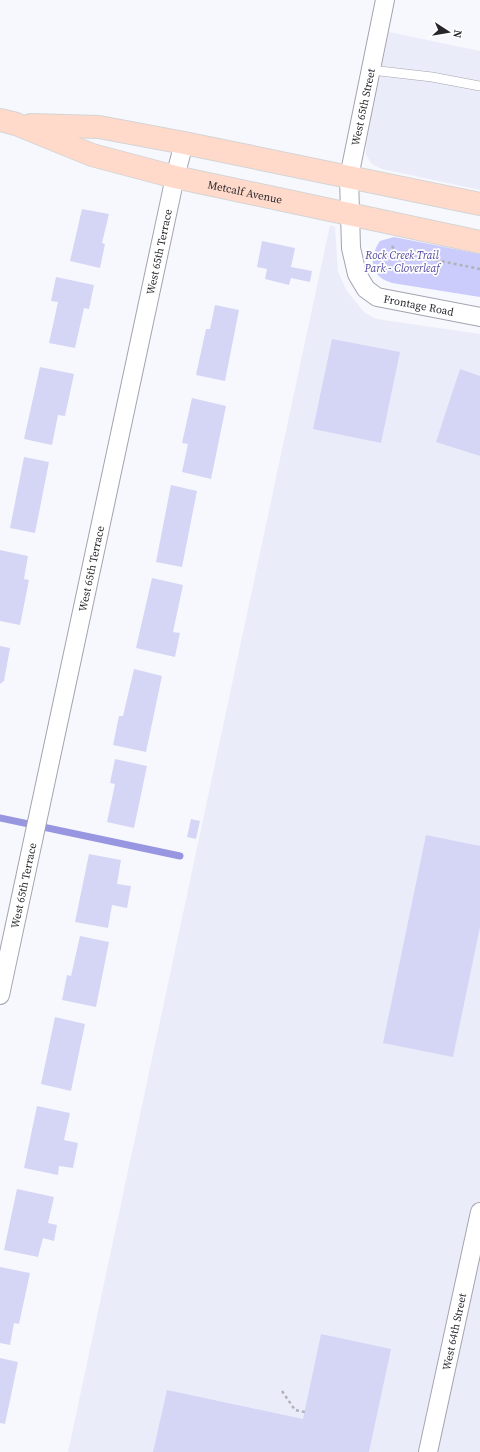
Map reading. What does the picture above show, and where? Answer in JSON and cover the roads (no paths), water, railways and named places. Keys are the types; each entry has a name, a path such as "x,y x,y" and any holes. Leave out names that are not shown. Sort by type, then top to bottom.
{"main road":[{"name":"Metcalf Avenue","path":"8,122 99,127 480,204"},
{"name":"Metcalf Avenue","path":"8,122 92,155 175,177 480,242"}],"street":[{"name":"West 65th Street","path":"351,214 349,177 385,0"},
{"name":"West 65th Terrace","path":"0,995 175,177 184,143"},
{"name":"Frontage Road","path":"351,214 351,248 357,274 366,289 377,297 480,317"},
{"name":"West 64th Street","path":"428,1452 480,1212"}],"lane":[{"path":"371,70 432,76 480,86"}],"waterway":[{"path":"0,818 180,856"}],"park label":[{"name":"Rock Creek Trail Park - Cloverleaf","path":"402,261"}]}
